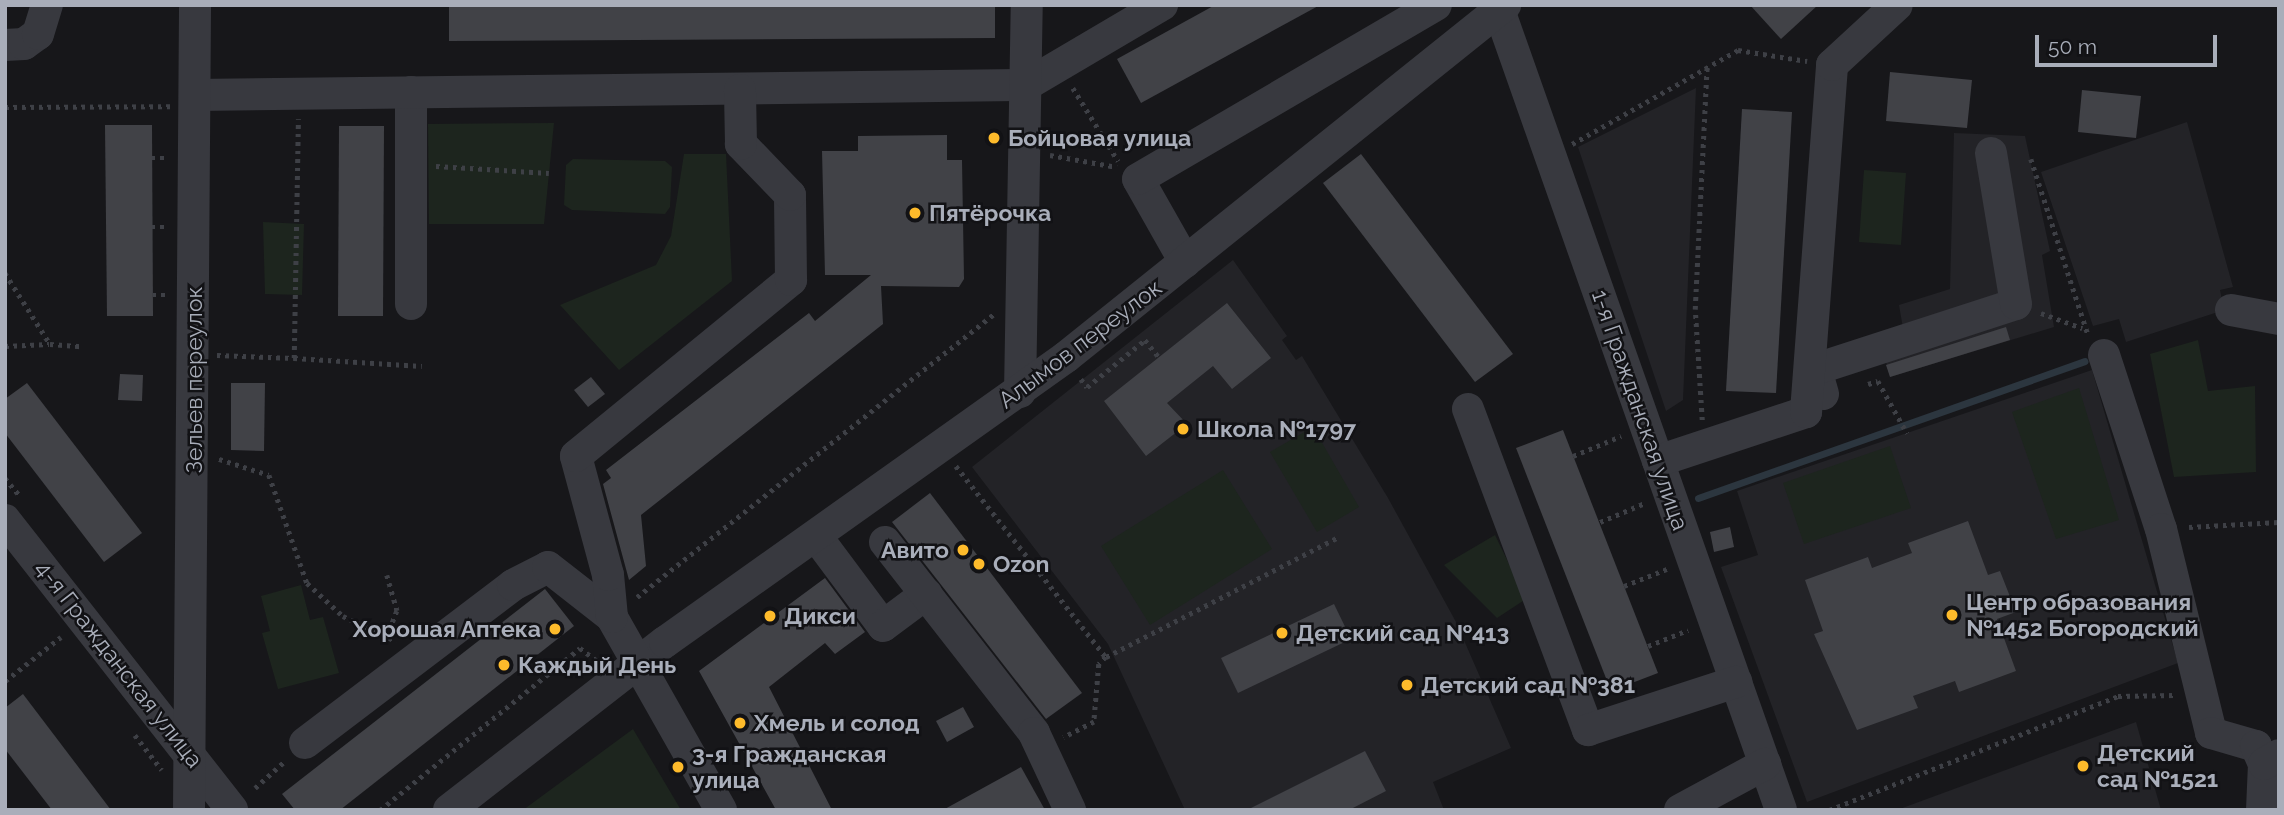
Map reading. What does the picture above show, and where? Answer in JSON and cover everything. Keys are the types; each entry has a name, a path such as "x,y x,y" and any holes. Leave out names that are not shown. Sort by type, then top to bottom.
{"street":[{"path":"5,45 24,44 38,34 47,5"},
{"name":"Зельев переулок","path":"189,810 195,5"},
{"path":"1020,391 1027,5"},
{"path":"195,100 298,94 1026,85 1162,5"},
{"path":"1185,262 1138,179 1436,5"},
{"path":"1806,412 1832,65 1897,5"},
{"name":"Алымов переулок","path":"638,662 1020,391 1502,8"},
{"name":"1-я Гражданская улица","path":"1502,8 1550,156 1781,810"},
{"path":"721,810 638,662 623,608 608,575 576,456 791,280 790,194 741,144 740,90"},
{"path":"411,92 411,304"},
{"path":"1658,461 1806,412 1823,395 1816,369 2017,304 1992,153"},
{"path":"2231,310 2279,319"},
{"path":"2104,355 2161,529 2211,733 2256,746 2271,759 2262,810"},
{"path":"1468,409 1588,730 1736,682"},
{"name":"4-я Гражданская улица","path":"14,509 232,810"},
{"path":"816,536 883,626 926,594"},
{"path":"885,542 1034,733 1070,810"},
{"path":"305,743 513,585 548,567 623,608"},
{"path":"449,810 638,662"},
{"path":"1680,810 1765,764"}],"path":[{"path":"1550,156 1738,50 1832,65"},
{"path":"1059,66 1122,168"},
{"path":"1703,446 1695,309 1707,68"},
{"path":"294,358 298,94"},
{"path":"5,107 195,100"},
{"path":"2031,159 2083,328 2104,355"},
{"path":"410,165 549,173"},
{"path":"5,273 50,344"},
{"path":"2017,304 2083,328"},
{"path":"623,608 1004,306"},
{"path":"1078,376 1087,387 1146,340 1159,357"},
{"path":"5,346 81,346"},
{"path":"209,355 422,366"},
{"path":"1878,381 1907,433"},
{"path":"1573,456 1623,436"},
{"path":"208,455 269,475 307,583 343,616 422,654"},
{"path":"954,462 1106,657"},
{"path":"5,478 14,509"},
{"path":"1600,522 1646,503"},
{"path":"2161,529 2279,522"},
{"path":"1094,722 1099,664 1106,657 1337,538"},
{"path":"1624,586 1668,569"},
{"path":"387,575 397,611 387,637"},
{"path":"53,627 69,648"},
{"path":"1648,646 1688,630"},
{"path":"5,681 61,637"},
{"path":"380,810 580,648 598,662"},
{"path":"1829,810 2118,696 2201,694"},
{"path":"127,724 169,779"},
{"path":"255,788 305,743"}],"shaded area":[{"path":"1696,88 1683,400 1666,411 1578,147"},
{"path":"2187,122 2233,287 2220,290 2224,310 2126,342 2119,319 2093,326 2041,172"},
{"path":"554,123 544,224 429,224 428,124"},
{"path":"1954,133 2025,136 2050,251 2042,255 2054,327 1890,377 1878,333 1903,328 1899,305 1950,289"},
{"path":"684,154 726,154 732,281 619,370 560,305 656,265 671,236"},
{"path":"573,159 665,161 672,167 670,207 665,214 572,210 564,205 566,165"},
{"path":"1864,170 1906,173 1901,245 1859,242"},
{"path":"263,222 304,224 302,295 265,294"},
{"path":"1233,260 1287,336 1282,340 1296,360 1302,356 1388,498 1456,622 1511,748 1433,782 1444,810 1185,810 1108,644 972,467"},
{"path":"2198,340 2208,391 2255,386 2256,472 2174,477 2150,354"},
{"name":"Центр образования №1452 Богородский","path":"2092,370 2178,663 1807,802 1721,567 1758,555 1737,491"},
{"path":"2079,388 2119,520 2056,539 2012,412"},
{"path":"1313,427 1359,507 1317,532 1270,452"},
{"path":"1890,446 1911,508 1804,544 1783,483"},
{"path":"1223,470 1272,549 1150,625 1101,546"},
{"path":"1495,535 1526,599 1497,618 1444,565"},
{"path":"301,585 310,620 323,617 339,673 278,689 262,633 270,631 261,596"},
{"name":"Детский сад №1521","path":"2136,722 2161,810 1897,810"},
{"path":"633,729 681,810 523,810"}],"building":[{"path":"449,5 995,5 995,38 449,41"},
{"path":"1215,5 1320,5 1141,103 1117,59"},
{"path":"1750,5 1818,5 1781,39"},
{"path":"1890,72 1972,80 1967,128 1886,121"},
{"path":"2082,90 2141,96 2136,138 2078,132"},
{"path":"1742,109 1792,112 1776,393 1726,391"},
{"path":"105,125 152,125 153,316 107,316"},
{"path":"339,126 384,126 383,316 338,316"},
{"path":"947,135 947,160 962,160 964,279 959,287 881,286 883,324 641,515 646,566 629,580 603,484 611,478 606,470 809,313 815,321 871,275 825,275 822,151 858,151 858,136"},
{"path":"1361,154 1513,354 1475,382 1323,183"},
{"path":"1227,303 1271,358 1232,389 1213,366 1167,403 1187,424 1146,456 1104,401"},
{"path":"2006,327 2010,340 1890,377 1886,365"},
{"path":"120,374 143,375 142,401 118,400"},
{"path":"591,377 605,394 588,407 574,390"},
{"path":"27,383 142,533 104,562 5,433 5,399"},
{"path":"231,383 265,383 264,451 231,450"},
{"path":"1563,430 1658,673 1611,691 1516,448"},
{"path":"930,493 1082,693 1046,719 892,522"},
{"path":"1968,521 1988,575 2000,571 2016,612 1997,619 2016,671 1959,692 1955,681 1913,696 1918,708 1857,730 1814,634 1823,631 1805,580 1868,557 1872,568 1912,553 1908,543"},
{"path":"1730,527 1734,547 1714,552 1710,532"},
{"path":"825,578 865,632 835,654 825,643 769,687 832,810 776,810 699,671"},
{"path":"545,589 574,626 340,810 295,810 282,794"},
{"path":"1334,604 1351,639 1238,693 1221,658"},
{"path":"23,694 111,810 52,810 5,749 5,708"},
{"path":"963,707 974,727 947,742 936,721"},
{"path":"1365,751 1386,791 1349,810 1247,810"},
{"path":"1021,767 1045,810 943,810"}],"waterway":[{"path":"1698,498 2084,361"}],"place":[{"name":"Бойцовая улица","path":"994,138"},
{"name":"Пятёрочка","path":"915,213"},
{"name":"Школа №1797","path":"1183,429"},
{"name":"Авито","path":"963,550"},
{"name":"Ozon","path":"979,564"},
{"name":"Центр образования №1452 Богородский","path":"1952,615"},
{"name":"Дикси","path":"770,616"},
{"name":"Хорошая Аптека","path":"555,629"},
{"name":"Детский сад №413","path":"1282,633"},
{"name":"Каждый День","path":"504,665"},
{"name":"Детский сад №381","path":"1407,685"},
{"name":"Хмель и солод","path":"740,723"},
{"name":"Детский сад №1521","path":"2083,766"},
{"name":"3-я Гражданская улица","path":"678,767"}]}
